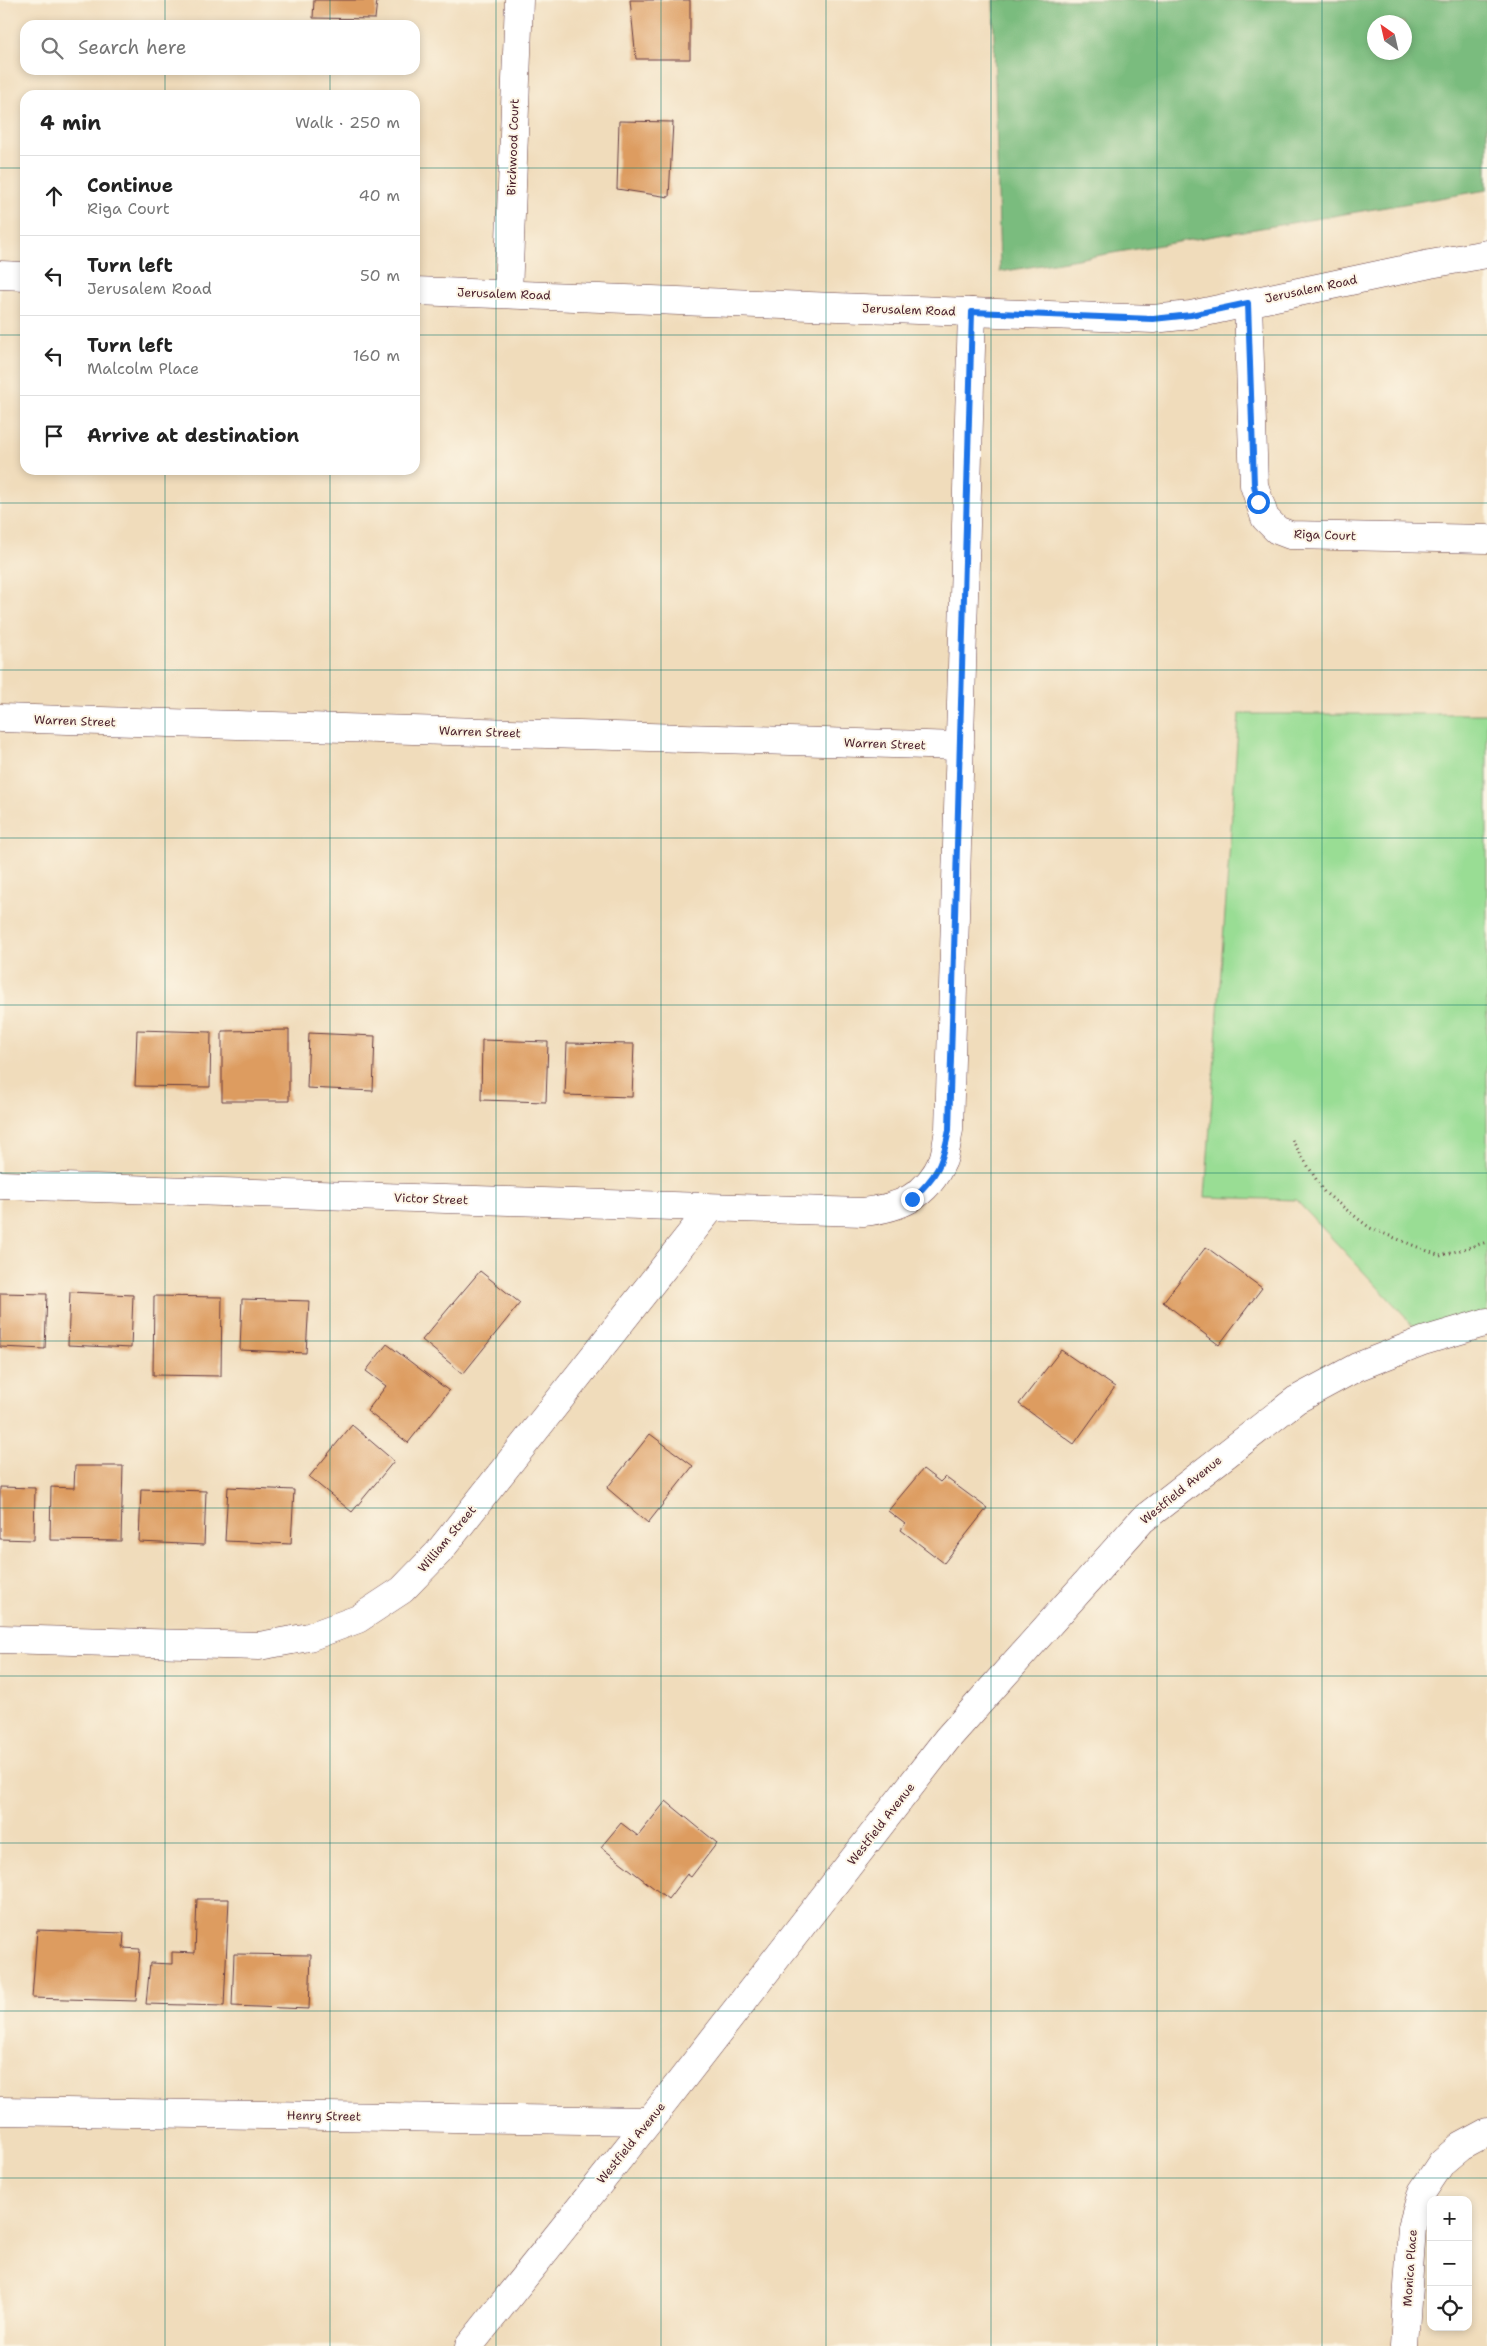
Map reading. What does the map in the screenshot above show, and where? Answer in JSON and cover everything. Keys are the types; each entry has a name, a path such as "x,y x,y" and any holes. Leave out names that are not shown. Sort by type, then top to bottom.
{"street":[{"name":"Birchwood Court","path":"508,294 518,0"},
{"name":"Jerusalem Road","path":"420,291 1153,319 1191,315 1430,264 1487,254"},
{"path":"0,275 20,276"},
{"name":"Riga Court","path":"1248,303 1254,485 1265,518 1276,530 1290,535 1487,539"},
{"name":"Victor Street","path":"0,1185 863,1212 888,1210 912,1199 930,1182 943,1160 949,1130 972,312"},
{"name":"Warren Street","path":"0,718 960,746"},
{"name":"William Street","path":"0,1639 258,1646 310,1637 358,1619 402,1590 438,1553 711,1208"},
{"name":"Westfield Avenue","path":"468,2346 647,2121 666,2100 947,1738 1142,1520 1296,1400 1357,1367 1423,1341 1487,1322"},
{"name":"Henry Street","path":"0,2111 647,2121"},
{"name":"Monica Place","path":"1404,2346 1412,2227 1422,2192 1442,2162 1461,2146 1487,2132"}],"path":[{"path":"1292,1140 1324,1192 1370,1228 1440,1256 1487,1242"}],"green space":[{"path":"993,0 1487,0 1487,190 1000,272"},
{"path":"1239,714 1487,714 1487,1322 1423,1341 1405,1316 1296,1200 1205,1197"}],"building":[{"path":"314,0 377,0 375,19 313,18"},
{"path":"630,0 690,0 690,59 636,59"},
{"path":"619,121 673,122 669,197 617,189"},
{"path":"137,1030 211,1032 210,1087 135,1086"},
{"path":"289,1030 289,1101 222,1101 222,1031"},
{"path":"309,1033 375,1036 373,1091 307,1088"},
{"path":"482,1040 548,1042 546,1102 481,1100"},
{"path":"567,1043 634,1044 632,1097 565,1095"},
{"path":"1206,1247 1262,1288 1219,1345 1163,1302"},
{"path":"480,1271 520,1303 463,1374 422,1340"},
{"path":"70,1292 133,1295 131,1348 68,1345"},
{"path":"0,1293 47,1294 45,1349 0,1347"},
{"path":"154,1296 222,1297 221,1376 153,1375"},
{"path":"242,1299 309,1301 306,1353 240,1350"},
{"path":"387,1344 449,1391 408,1443 367,1411 386,1386 366,1371"},
{"path":"1061,1350 1115,1387 1074,1444 1019,1404"},
{"path":"352,1425 394,1461 352,1512 309,1477"},
{"path":"650,1434 693,1466 648,1523 607,1488"},
{"path":"75,1466 123,1466 121,1541 50,1540 51,1487 74,1488"},
{"path":"923,1469 940,1482 945,1477 987,1508 944,1563 901,1530 905,1524 888,1511"},
{"path":"0,1487 35,1488 34,1540 0,1539"},
{"path":"228,1487 294,1490 291,1544 225,1541"},
{"path":"141,1489 206,1491 204,1545 139,1542"},
{"path":"666,1801 717,1843 691,1877 687,1874 668,1899 601,1847 621,1823 638,1836"},
{"path":"197,1899 229,1899 224,2006 146,2004 150,1963 172,1964 172,1952 195,1953"},
{"path":"37,1930 124,1933 123,1948 140,1949 136,2001 32,1998"},
{"path":"234,1954 311,1955 309,2009 232,2006"}],"route":[{"path":"912,1199 930,1182 943,1160 949,1130 972,312 1153,319 1191,315 1248,303 1254,485 1258,502"}]}
